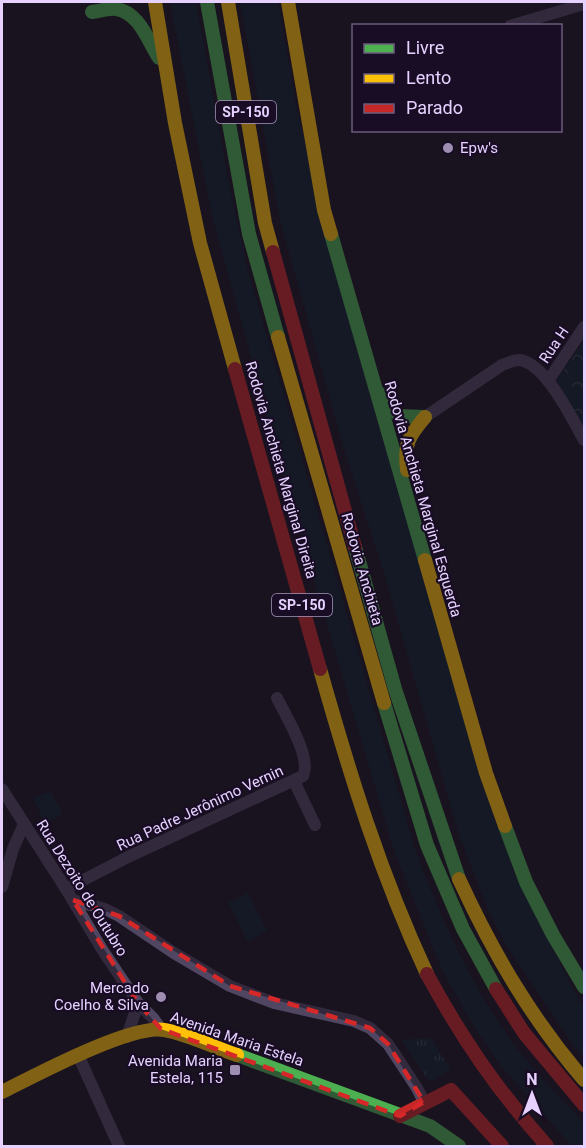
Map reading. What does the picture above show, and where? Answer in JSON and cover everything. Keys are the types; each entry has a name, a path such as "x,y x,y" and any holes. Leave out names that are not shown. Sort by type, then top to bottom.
{"main road":[{"name":"Rodovia Anchieta Marginal Direita","path":"155,2 175,123 203,254 351,777 378,858 403,923 435,992 461,1038 488,1077 547,1146"},
{"name":"Rodovia Anchieta","path":"207,2 249,234 368,652 427,845 463,929 498,993 524,1033 585,1106"},
{"name":"Rodovia Anchieta","path":"228,2 265,223 395,689 432,802 459,880 480,925 515,988 554,1045 585,1080"},
{"name":"Rodovia Anchieta Marginal Esquerda","path":"288,2 324,210 486,773 526,882 585,987"},
{"path":"92,12 118,9 131,14 166,67"},
{"path":"374,388 399,416 425,417"},
{"path":"416,526 404,450 409,435 425,417"},
{"name":"Avenida Maria Estela","path":"2,1092 127,1037 140,1032 161,1029 430,1126 459,1146"},
{"path":"400,1116 452,1090 502,1146"}],"street":[{"path":"517,24 585,4"},
{"name":"Rua H","path":"548,381 585,327"},
{"path":"425,417 502,365 513,360 523,361 532,365 548,381 585,440"},
{"name":"Rua Padre Jerônimo Vernin","path":"70,894 128,857 294,781 305,773 304,756 277,698"},
{"path":"294,781 315,825"},
{"name":"Rua Dezoito de Outubro","path":"2,789 70,894 103,951 138,1003 161,1029"},
{"path":"2,888 13,849 24,824"},
{"path":"70,894 119,916 174,953 230,986 274,1003 370,1028 388,1044 424,1102"},
{"path":"127,1037 138,1003"},
{"path":"79,1057 119,1146"}],"highlighted area":[{"path":"73,900 119,916 230,986 370,1028 388,1044 424,1102 400,1116 161,1029 138,1003"}],"green space":[{"path":"170,2 196,2 230,189 248,271 416,853 464,963 488,1006 520,1052 584,1123 584,1146 572,1146 499,1064 475,1028 441,968 394,851 299,529 213,220"},
{"path":"240,2 278,2 298,116 513,871 584,1007 584,1057 506,945 489,912 459,835 383,569 345,453 280,220"},
{"path":"584,340 584,428 554,384"},
{"path":"51,791 63,815 44,822 33,798"},
{"path":"248,893 267,931 247,941 228,902"},
{"path":"431,1038 451,1070 429,1082 402,1040"}],"traffic: fast":[{"path":"207,2 249,234 278,337"},
{"path":"92,12 107,9 124,11 137,21 159,58"},
{"path":"331,234 425,560"},
{"path":"379,393 399,416 425,417"},
{"path":"355,547 395,689 459,879"},
{"path":"384,703 427,845 463,929 496,989"},
{"path":"505,826 526,882 553,935 584,987"},
{"path":"237,1055 430,1126 459,1146"}],"traffic: slow":[{"path":"155,2 175,123 200,243 235,369"},
{"path":"228,2 265,223 273,252"},
{"path":"288,2 324,210 331,234"},
{"path":"278,337 384,703"},
{"path":"407,470 408,441 425,417"},
{"path":"425,560 486,773 505,826"},
{"path":"320,669 380,861 427,974"},
{"path":"459,879 485,933 514,984 547,1033 584,1080"},
{"path":"2,1092 83,1053 129,1035 149,1030 173,1032 237,1055"}],"traffic: jam":[{"path":"273,252 355,547"},
{"path":"235,369 320,669"},
{"path":"427,974 482,1064 512,1105 547,1146"},
{"path":"496,989 524,1033 584,1105"},
{"path":"400,1116 451,1090 502,1146"}],"place":[{"name":"Epw's","path":"448,148"},
{"name":"Mercado Coelho & Silva","path":"161,997"},
{"name":"Avenida Maria Estela, 115","path":"235,1070"}]}
